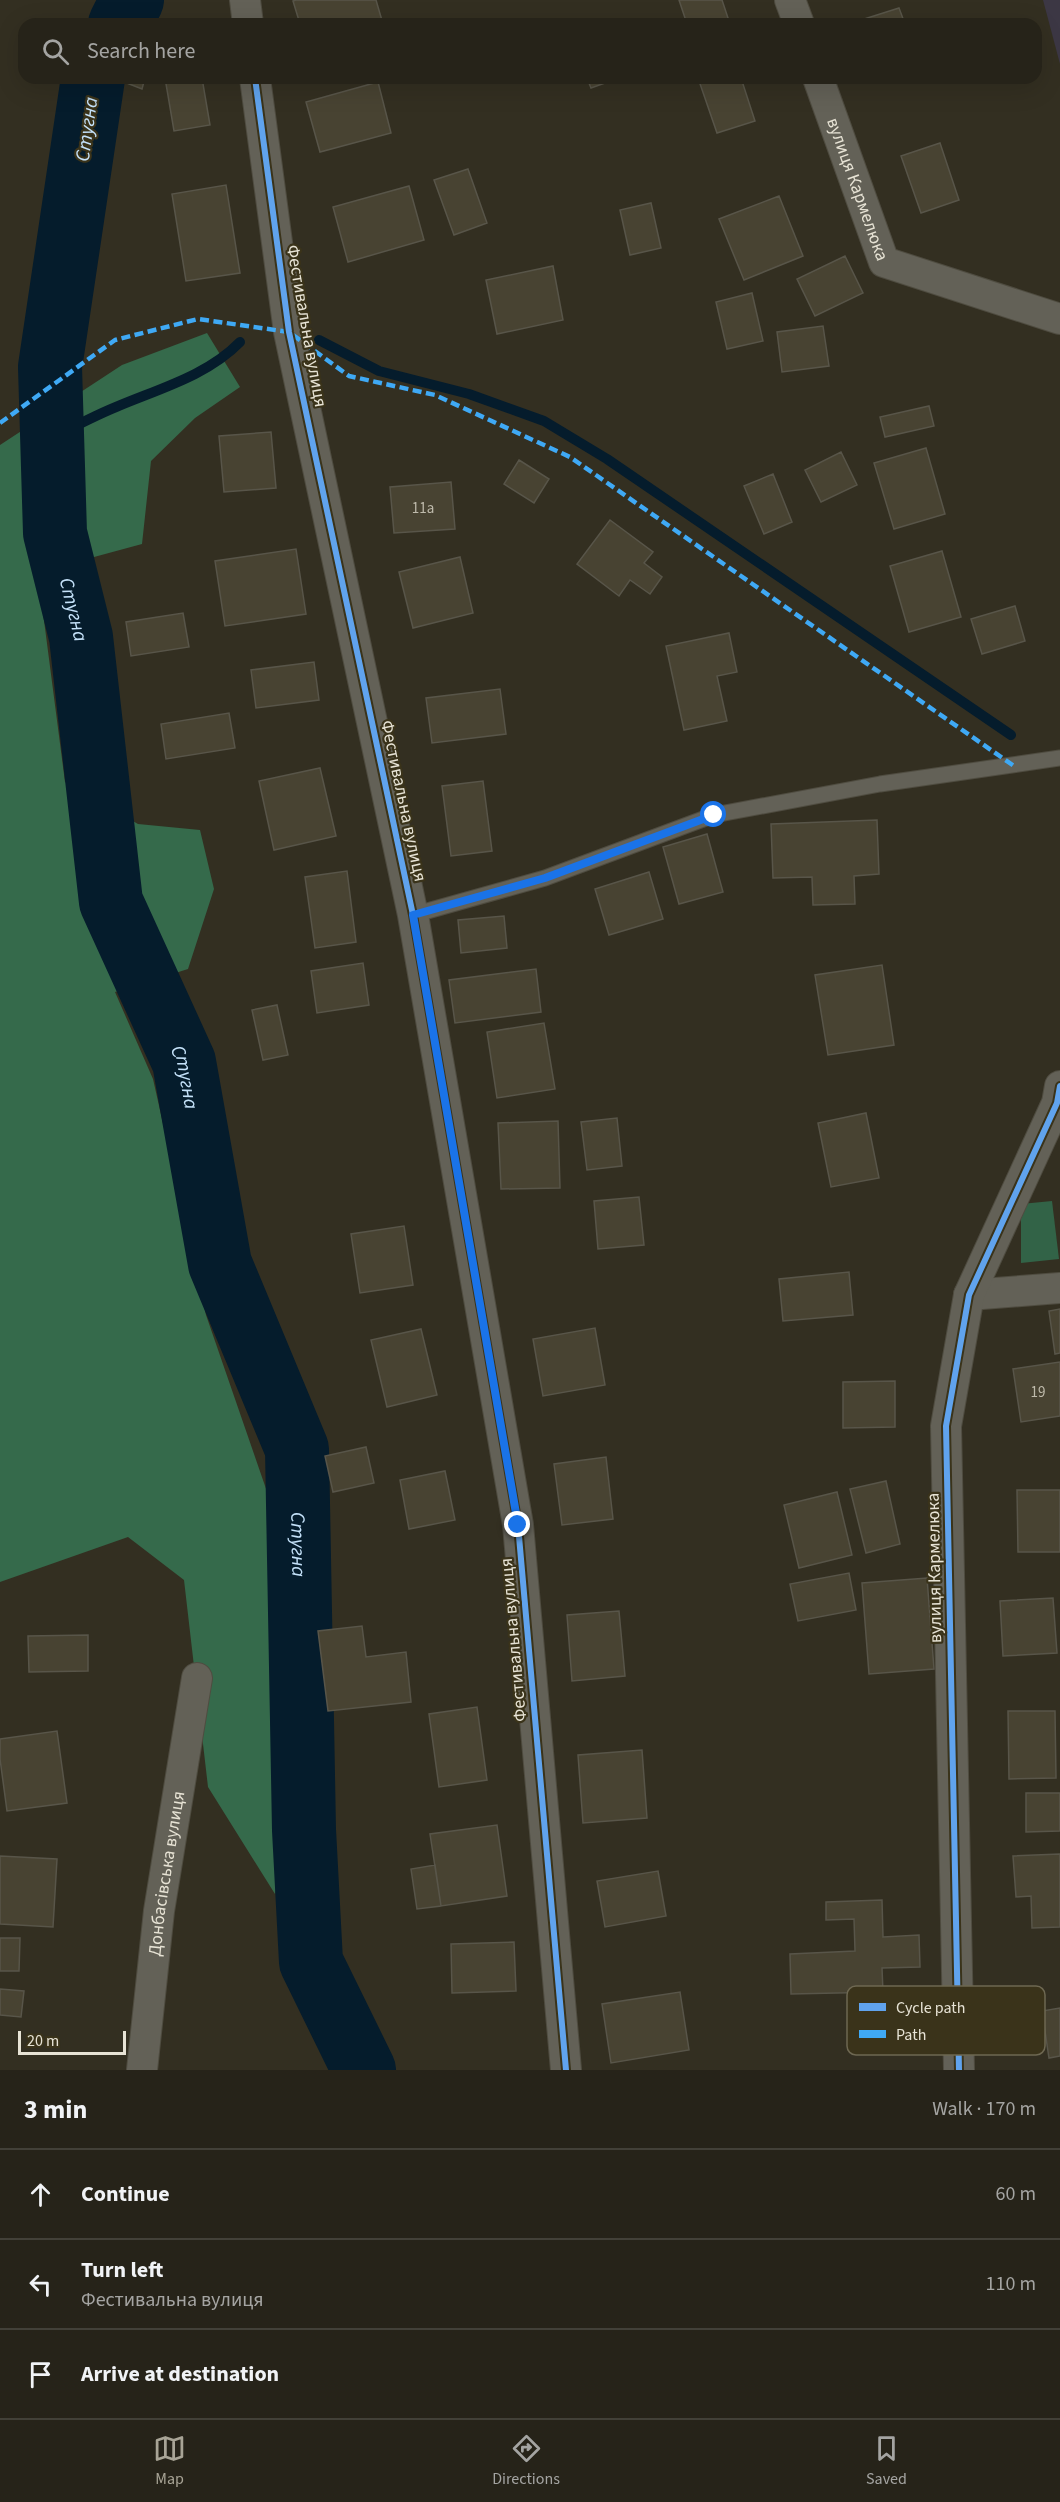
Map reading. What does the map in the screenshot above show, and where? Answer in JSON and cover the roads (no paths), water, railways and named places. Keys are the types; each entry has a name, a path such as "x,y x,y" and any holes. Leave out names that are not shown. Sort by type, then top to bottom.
{"street":[{"path":"244,0 247,18"},
{"path":"790,0 797,18"},
{"name":"Фестивальна вулиця","path":"256,84 289,332 413,915 518,1525 566,2070"},
{"name":"вулиця Кармелюка","path":"820,84 884,262 1060,320"},
{"name":"вулиця Кармелюка","path":"957,1986 946,1426 969,1295 1059,1100"},
{"path":"969,1295 1060,1287"},
{"name":"Донбасівська вулиця","path":"142,2070 159,1911 197,1678"},
{"name":"вулиця Кармелюка","path":"959,2055 959,2070"}],"lane":[{"path":"413,915 545,878 714,815 880,784 1060,758"}],"waterway":[{"name":"Стугна","path":"123,18 132,0"},
{"name":"Стугна","path":"92,84 50,367 55,533 81,637 111,902 184,1062 220,1264 297,1449 304,1830 311,1962 364,2070"},
{"path":"319,340 379,371 469,394 544,421 607,459 1011,735"},
{"path":"52,438 100,414 197,373 227,354 240,342"}]}
